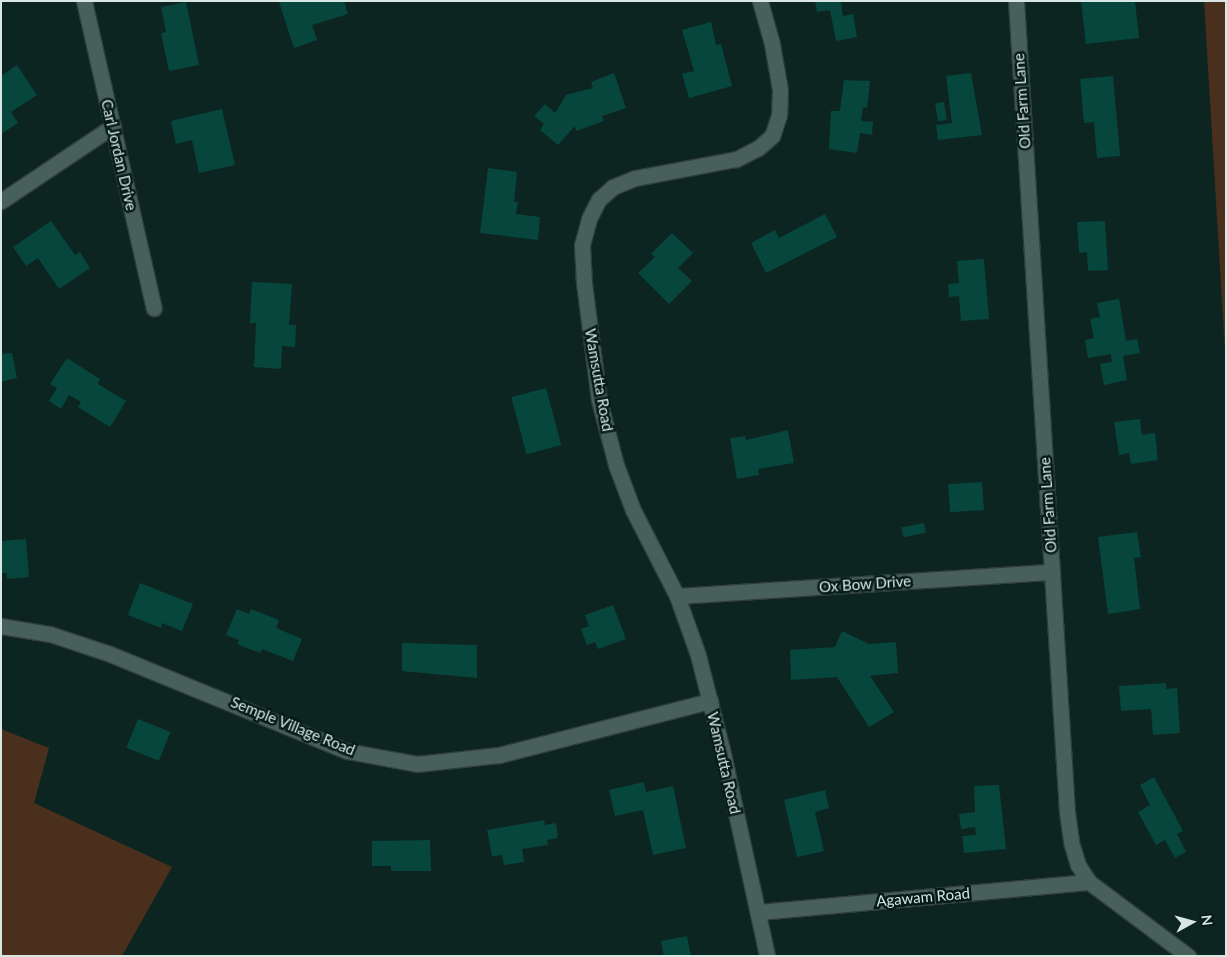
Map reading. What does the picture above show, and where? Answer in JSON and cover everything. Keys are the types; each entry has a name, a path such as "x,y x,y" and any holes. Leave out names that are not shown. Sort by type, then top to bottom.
{"street":[{"name":"Carl Jordan Drive","path":"84,1 154,308"},
{"name":"Wamsutta Road","path":"760,1 772,44 780,90 779,115 772,136 758,148 736,159 635,178 613,187 599,199 589,219 582,245 584,283 599,400 616,465 633,510 677,596 710,701 767,956"},
{"name":"Old Farm Lane","path":"1016,1 1067,812 1078,865 1089,882 1188,956"},
{"path":"1,201 113,126"},
{"name":"Ox Bow Drive","path":"677,596 1052,572"},
{"name":"Semple Village Road","path":"1,626 50,634 110,654 347,751 417,764 499,755 710,701"},
{"name":"Agawam Road","path":"758,912 1089,882"}],"shaded area":[{"path":"1204,1 1226,1 1226,368"},
{"path":"1,729 49,748 34,803 172,867 122,956 1,956"}],"building":[{"path":"344,1 348,14 312,25 317,40 294,48 279,2"},
{"path":"815,1 841,1 843,16 853,14 857,37 836,41 830,10 817,12"},
{"path":"1081,1 1135,1 1139,38 1086,44"},
{"path":"186,2 199,65 169,71 161,33 166,32 161,7"},
{"path":"711,22 716,45 721,44 732,86 689,98 682,74 694,71 682,30"},
{"path":"17,65 37,95 11,112 18,123 1,134 1,76"},
{"path":"614,73 626,108 602,116 604,121 576,131 575,126 558,145 540,130 544,124 534,116 545,104 555,113 566,95 593,88 591,82"},
{"path":"971,73 982,135 938,140 936,125 952,123 946,76"},
{"path":"1113,76 1120,156 1097,158 1094,122 1084,123 1080,79"},
{"path":"844,80 870,81 867,108 863,107 861,121 873,122 872,135 860,133 857,153 829,149 831,111 840,111"},
{"path":"944,102 947,120 938,121 935,103"},
{"path":"222,109 235,165 199,173 192,140 176,144 171,121"},
{"path":"488,168 517,172 514,202 518,202 516,214 540,217 538,240 480,233"},
{"path":"825,214 837,237 766,273 751,243 775,230 779,238"},
{"path":"51,221 75,255 80,252 90,268 59,289 38,258 26,266 13,247"},
{"path":"1105,221 1108,270 1088,271 1087,252 1079,253 1077,222"},
{"path":"672,233 693,253 678,268 692,281 669,304 638,273 655,257 651,254"},
{"path":"984,259 989,319 961,321 959,296 949,297 948,284 959,283 957,261"},
{"path":"252,282 292,284 289,325 296,325 295,347 282,346 281,369 254,367 256,323 250,323"},
{"path":"1119,299 1126,341 1137,339 1140,353 1123,356 1127,380 1104,385 1100,364 1112,362 1111,354 1088,358 1085,340 1094,338 1090,319 1100,317 1097,303"},
{"path":"12,353 17,378 1,382 1,354"},
{"path":"67,358 100,379 98,384 126,401 110,427 78,407 81,402 69,395 61,409 49,401 57,388 50,384"},
{"path":"546,388 561,445 526,454 511,397"},
{"path":"1140,419 1142,435 1155,433 1158,460 1131,464 1129,453 1119,455 1114,422"},
{"path":"788,430 794,463 758,469 759,475 737,479 730,438 745,436 746,440"},
{"path":"982,482 984,510 950,512 948,484"},
{"path":"924,523 926,533 903,537 901,527"},
{"path":"1137,532 1141,557 1134,558 1140,609 1108,614 1098,537"},
{"path":"26,539 29,577 7,579 7,573 1,573 1,541"},
{"path":"140,583 193,604 182,631 162,623 161,628 128,615"},
{"path":"613,605 626,639 598,649 595,642 587,645 581,629 589,626 585,615"},
{"path":"237,609 249,614 251,609 279,620 276,628 302,639 293,661 262,649 260,653 237,644 239,640 226,635"},
{"path":"842,631 869,644 896,642 898,673 870,676 894,712 869,727 837,677 791,680 790,650 835,647"},
{"path":"402,643 477,645 477,678 402,671"},
{"path":"1166,683 1166,689 1177,688 1180,733 1153,735 1151,709 1121,711 1119,686"},
{"path":"138,719 170,732 159,761 126,748"},
{"path":"1154,777 1183,831 1177,834 1186,852 1175,858 1165,840 1156,845 1138,812 1150,805 1140,785"},
{"path":"644,782 646,792 673,786 686,848 653,855 643,810 615,816 609,790"},
{"path":"999,785 1006,849 964,853 962,836 976,835 975,827 961,829 959,814 975,812 974,786"},
{"path":"825,790 829,808 815,812 824,851 797,857 784,800"},
{"path":"544,820 545,825 556,823 558,838 547,840 548,845 522,849 524,862 504,865 502,855 492,856 487,830"},
{"path":"430,840 431,871 391,871 391,866 372,866 372,841"},
{"path":"687,936 691,956 664,956 661,941"}]}
